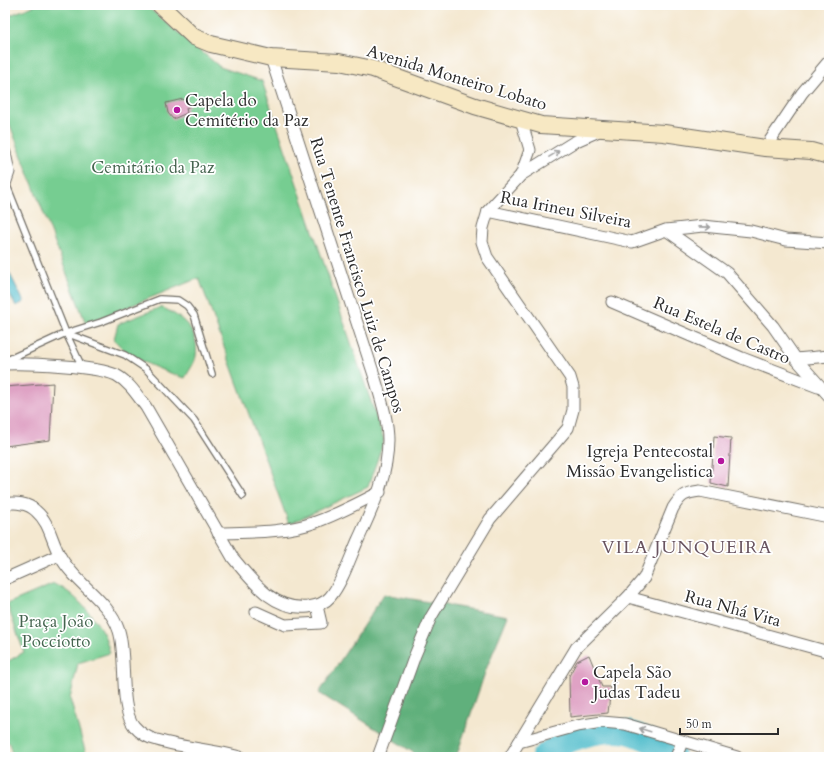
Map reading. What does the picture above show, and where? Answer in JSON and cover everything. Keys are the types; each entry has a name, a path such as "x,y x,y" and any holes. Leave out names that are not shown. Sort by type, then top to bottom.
{"street":[{"name":"Avenida Monteiro Lobato","path":"160,5 194,37 202,41 237,51 271,58 351,64 373,69 521,120 541,125 664,133 765,148 811,151 829,156"},
{"name":"Rua Tenente Francisco Luiz de Campos","path":"271,58 386,414 388,438 387,464 380,492 342,575 329,598 317,606"},
{"path":"765,148 802,93 829,61"},
{"path":"521,120 530,150 521,175"},
{"path":"376,756 414,655 431,617 490,519 553,448 568,428 572,419 573,387 570,377 487,257 482,242 483,228 488,211 521,175 574,142 603,129"},
{"path":"5,153 9,172 6,183"},
{"name":"Rua Irineu Silveira","path":"488,211 632,242 666,230 703,226 751,231 786,240 829,243"},
{"path":"666,230 727,273 773,326 796,359 820,388 829,396"},
{"name":"Rua Estela de Castro","path":"612,302 742,358 820,388"},
{"path":"796,359 829,356"},
{"path":"5,364 34,364 98,370 116,376 131,386 146,407 233,558 252,580 270,597 284,605 299,608 317,606 321,623 285,625 256,612"},
{"path":"510,757 576,648 628,598 644,578 672,508 686,493 700,491 829,517"},
{"path":"218,533 274,531 315,522 347,509 380,492"},
{"path":"5,504 23,504 36,510 47,524 59,555 70,571 111,613 116,626 124,662 126,704 133,724 142,734 156,740 240,757"},
{"path":"5,579 59,555"},
{"name":"Rua Nhá Vita","path":"628,598 829,652"},
{"path":"519,742 555,731 602,722 625,724 682,742 703,753 737,757"},
{"path":"676,757 682,742"}],"lane":[{"path":"6,183 66,333 83,369"},
{"path":"5,361 66,333 101,322 160,299 178,300 187,306 194,315 212,374"},
{"path":"66,333 125,355 146,368 194,420 243,496"}],"green space":[{"name":"Cemitário da Paz","path":"36,5 145,5 220,67 262,81 384,440 368,487 289,524 199,278 86,324 5,112 5,17"},
{"path":"161,307 188,325 195,339 196,356 185,378 156,368 136,358 120,346 114,339 118,324"},
{"name":"Praça João Pocciotto","path":"54,584 68,592 83,605 104,635 110,653 78,663 70,699 87,757 13,757 9,743 5,740 5,663 24,652 7,604"},
{"path":"384,594 508,616 487,667 456,757 413,757 414,753 319,693"}],"water":[{"path":"9,272 24,302 16,306 5,285 5,275"}],"building":[{"name":"Capela do Cemítério da Paz","path":"183,99 190,106 186,108 187,113 173,119 168,113 166,103"},
{"path":"53,383 50,440 5,446 5,387"},
{"name":"Igreja Pentecostal Missão Evangelistica","path":"714,436 731,438 728,487 711,483"},
{"name":"Capela São Judas Tadeu","path":"589,655 602,687 611,687 608,713 570,717 569,676 577,661"}],"waterway":[{"path":"543,757 560,745 582,736 594,733 617,731 632,733 673,751"}],"place":[{"name":"Capela do Cemítério da Paz","path":"177,110"},
{"name":"Igreja Pentecostal Missão Evangelistica","path":"721,461"},
{"name":"Capela São Judas Tadeu","path":"585,682"}],"district":[{"name":"VILA JUNQUEIRA","path":"687,547"}]}
